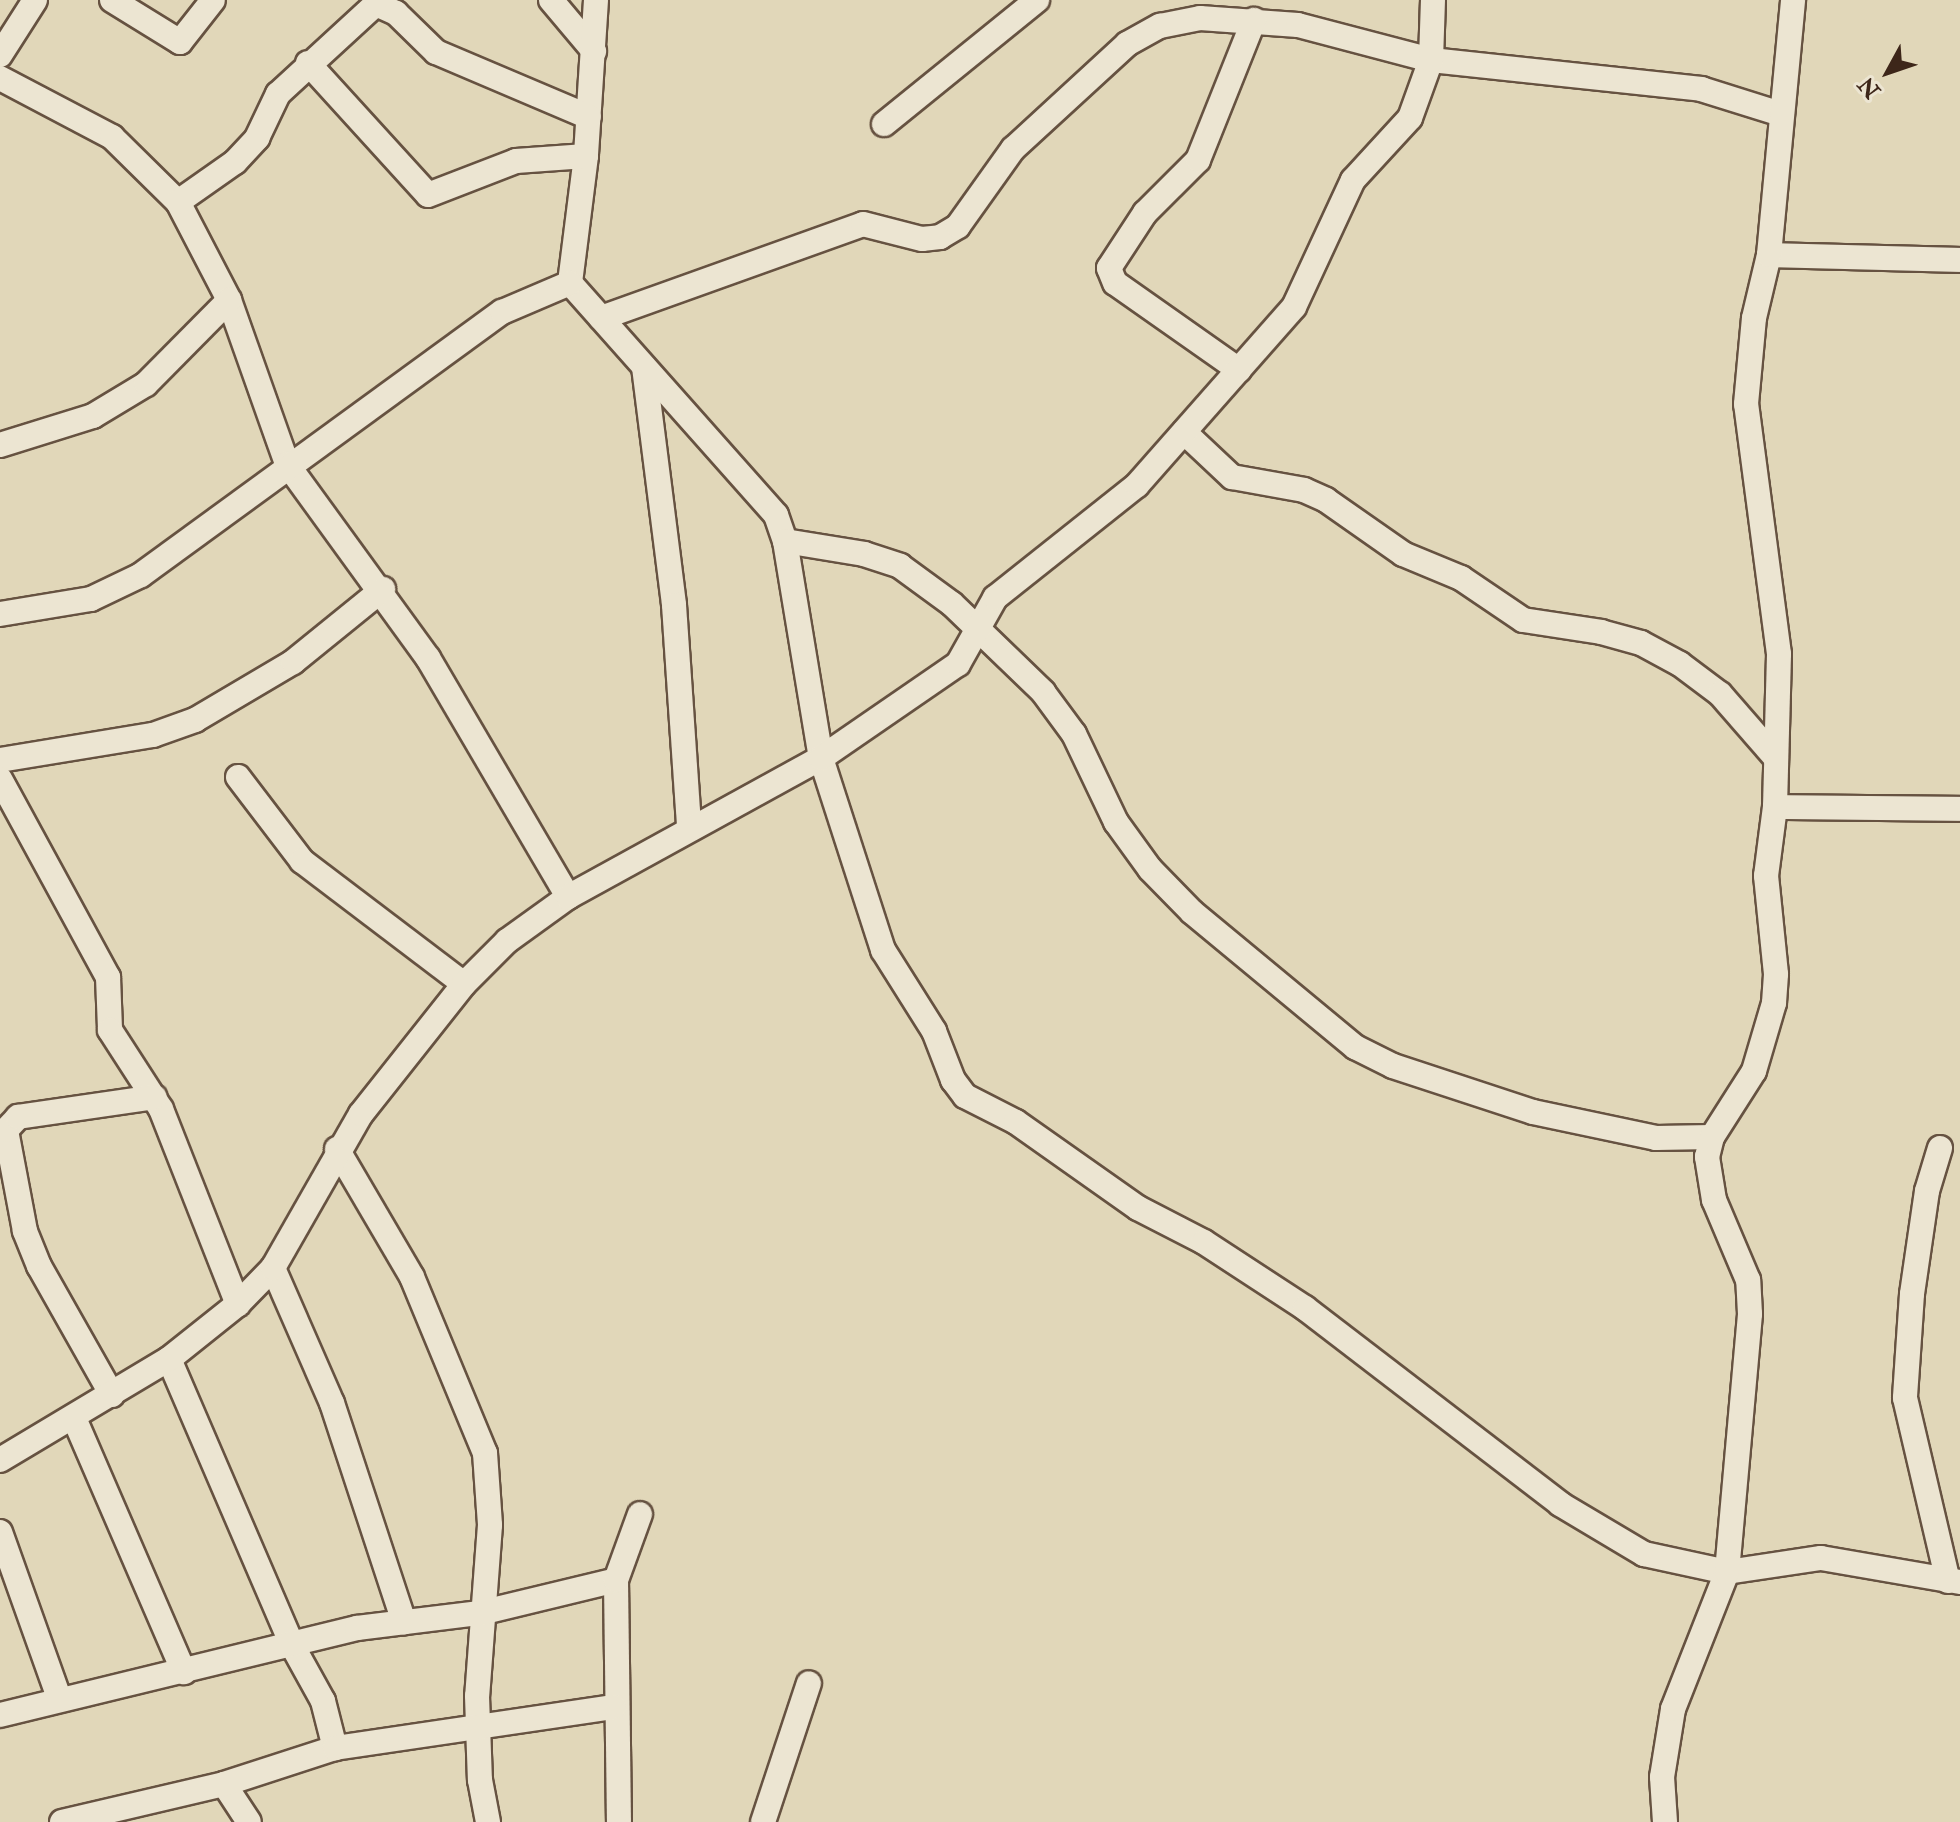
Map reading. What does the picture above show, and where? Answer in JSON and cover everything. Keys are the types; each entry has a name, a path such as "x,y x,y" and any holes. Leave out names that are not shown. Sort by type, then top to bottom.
{"street":[{"path":"0,55 35,0"},
{"path":"112,0 180,42 213,0"},
{"path":"551,0 594,51"},
{"path":"596,0 586,156 570,283 762,496 785,541 821,758 883,950 934,1031 953,1080 965,1096 1016,1122 1138,1208 1204,1242 1305,1308 1560,1504 1644,1554 1727,1572 1821,1558 1954,1581 1905,1398 1912,1294 1927,1191 1940,1148"},
{"path":"884,124 1037,0"},
{"path":"0,1460 169,1359 238,1304 273,1268 337,1149 464,984 507,941 568,897 689,827 821,758 958,664 980,630 995,598 1137,485 1294,307 1353,180 1410,118 1431,60 1433,0"},
{"path":"1665,1822 1662,1777 1673,1709 1727,1572 1750,1314 1739,1252 1707,1178 1712,1137 1754,1071 1774,1003 1776,974 1766,876 1775,807 1779,654 1746,404 1754,318 1769,255 1793,0"},
{"path":"178,202 235,162 257,138 278,94 308,63 376,4 396,13 436,52 589,117"},
{"path":"601,318 863,224 922,239 940,237 958,226 1013,149 1127,44 1160,26 1200,18 1298,25 1431,60 1701,89 1781,114"},
{"path":"1239,370 1115,283 1109,268 1153,203 1198,160 1254,20"},
{"path":"308,63 428,195 516,161 586,156"},
{"path":"0,78 112,137 178,202 229,300 287,464 383,589 568,897"},
{"path":"1769,255 1960,260"},
{"path":"0,614 91,599 141,575 287,464 502,312 570,283"},
{"path":"0,445 93,416 146,384 229,300"},
{"path":"644,367 674,605 689,827"},
{"path":"1184,432 1232,477 1326,500 1403,554 1461,578 1523,620 1601,632 1641,643 1680,664 1720,694 1774,756"},
{"path":"785,541 864,554 900,566 952,604 1043,692 1074,734 1116,822 1150,869 1192,912 1355,1047 1463,1091 1548,1116 1656,1138 1712,1137"},
{"path":"0,760 153,735 195,720 282,670 383,589"},
{"path":"952,604 995,598"},
{"path":"958,664 1005,657"},
{"path":"238,777 302,861 464,984"},
{"path":"0,779 108,977 111,989 105,1011 110,1030 155,1097 238,1304"},
{"path":"1775,807 1960,809"},
{"path":"112,1395 39,1266 25,1231 6,1130 18,1117 155,1097"},
{"path":"337,1149 412,1277 485,1453 490,1525 480,1613 477,1727 484,1821"},
{"path":"273,1268 332,1403 404,1622"},
{"path":"169,1359 292,1645 323,1701 335,1748"},
{"path":"74,1418 184,1672"},
{"path":"619,1822 614,1707 616,1580 640,1514"},
{"path":"0,1532 59,1698"},
{"path":"0,1715 59,1698 292,1645 404,1622 480,1613 616,1580"},
{"path":"763,1822 809,1683"},
{"path":"62,1822 224,1784 335,1748 614,1707"},
{"path":"224,1784 249,1822"}]}
